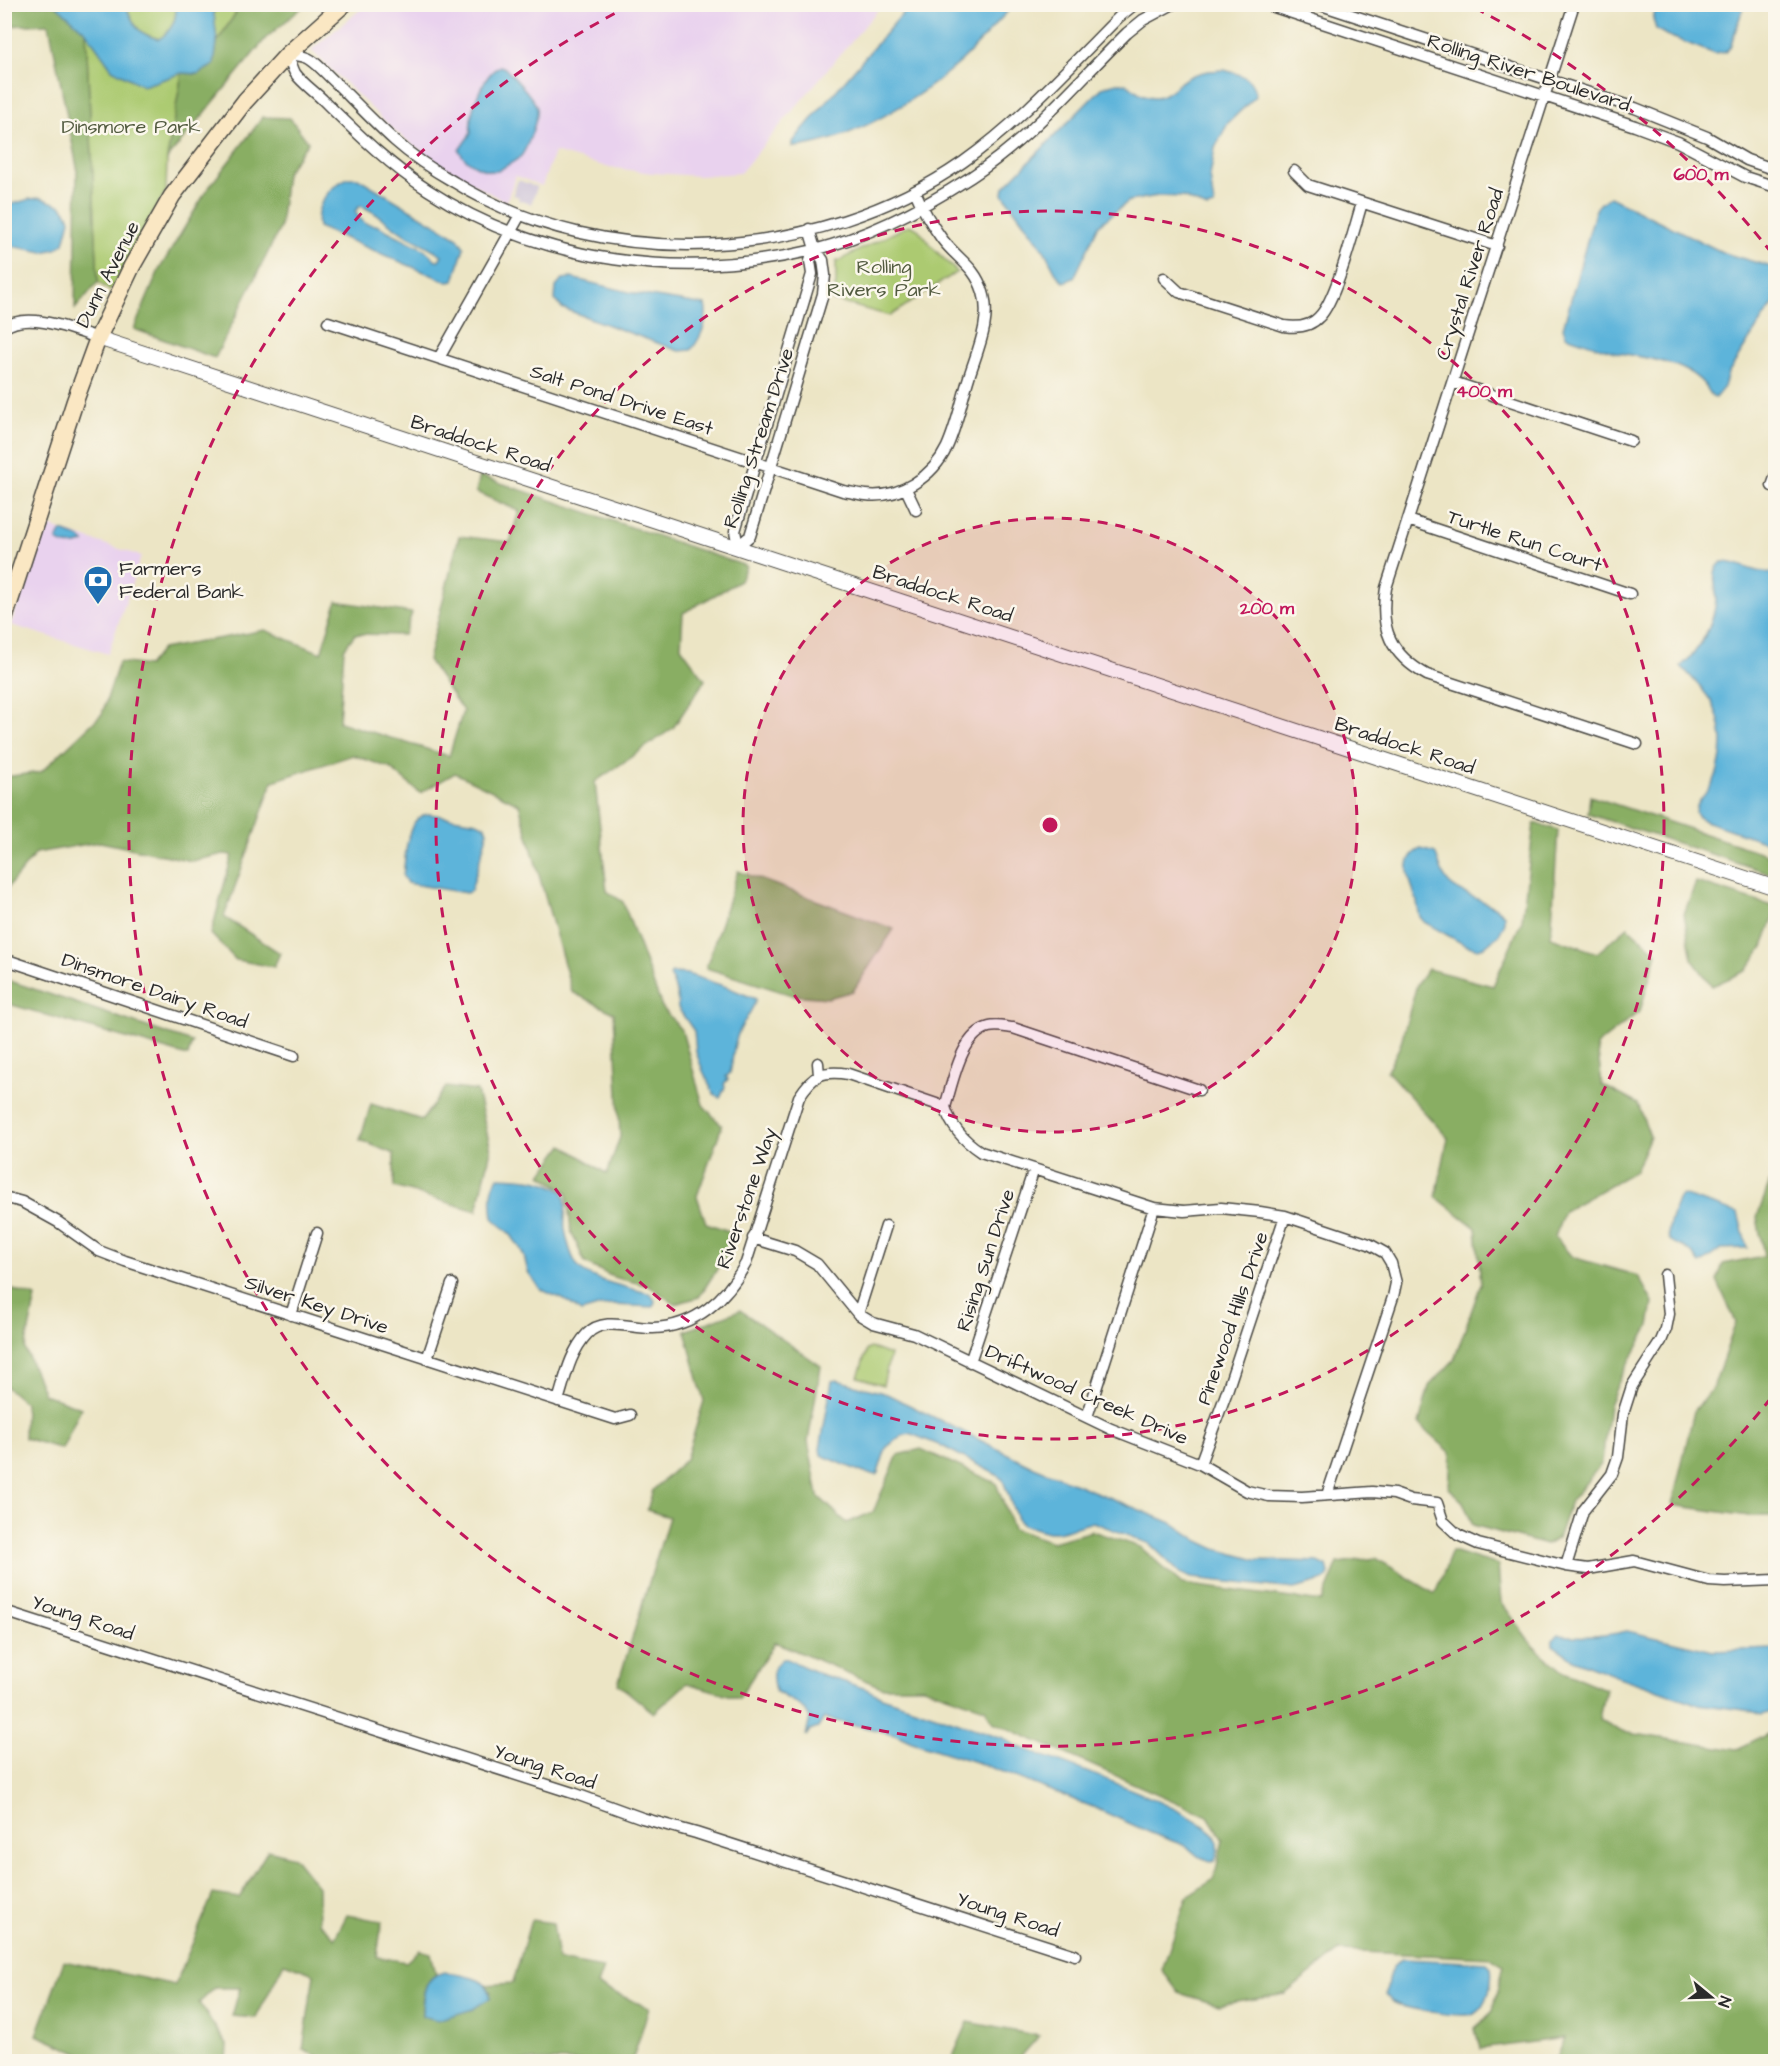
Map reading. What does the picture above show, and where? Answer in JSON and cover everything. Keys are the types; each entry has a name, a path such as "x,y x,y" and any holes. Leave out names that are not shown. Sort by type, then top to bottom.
{"main road":[{"name":"Dunn Avenue","path":"4,619 75,401 98,338 132,266 172,196 245,100 288,54 344,4"}],"street":[{"path":"288,54 310,58 396,142 422,162 468,191 520,215 563,229 640,243 680,246 717,245 761,240 809,229 857,215 915,191 994,139 1135,4"},
{"path":"288,54 296,73 372,149 411,179 445,201 511,233 545,244 617,261 671,265 720,264 815,249 857,236 922,207 1005,152 1126,33 1143,20 1173,4"},
{"name":"Rolling River Boulevard","path":"1265,4 1635,126 1678,142 1745,177 1772,186"},
{"name":"Rolling River Boulevard","path":"1318,4 1672,122 1707,137 1747,160 1775,168"},
{"name":"Crystal River Road","path":"1574,4 1386,588 1383,606 1386,632 1401,656 1413,667 1427,675 1637,744"},
{"path":"1772,186 1775,168"},
{"path":"1294,171 1308,185 1497,246"},
{"path":"915,191 942,240 968,264 980,281 984,295 986,321 947,447 933,468 906,489 916,510"},
{"path":"1164,278 1179,292 1284,326 1308,325 1318,319 1331,300 1362,203"},
{"path":"439,358 520,215"},
{"name":"Rolling Stream Drive","path":"809,229 815,249 823,260 825,275 823,294 750,537 738,546 735,531 812,274 810,261 815,249"},
{"path":"4,328 10,323 25,320 39,321 74,329 98,338"},
{"name":"Salt Pond Drive East","path":"328,322 843,491 867,495 887,494 906,489"},
{"name":"Braddock Road","path":"98,338 1776,888"},
{"path":"1453,382 1631,441"},
{"name":"Turtle Run Court","path":"1408,520 1630,594"},
{"name":"Dinsmore Dairy Road","path":"4,959 294,1056"},
{"path":"984,1016 986,1028"},
{"path":"1199,1090 1012,1028 996,1026 986,1028 973,1036 964,1049 945,1107 949,1119 966,1142 981,1152 1155,1208 1184,1211 1221,1208 1285,1216 1369,1244 1385,1253 1398,1268 1393,1297 1327,1495"},
{"path":"818,1063 819,1075 834,1072 848,1074 945,1107"},
{"name":"Riverstone Way","path":"558,1401 572,1357 588,1332 603,1326 621,1324 653,1328 684,1322 712,1307 735,1283 746,1263 799,1097 807,1085 819,1075"},
{"name":"Rising Sun Drive","path":"970,1362 1034,1169"},
{"name":"Silver Key Drive","path":"4,1197 22,1202 58,1222 99,1251 615,1419 630,1415"},
{"path":"1087,1417 1155,1208"},
{"name":"Pinewood Hills Drive","path":"1200,1464 1226,1394 1285,1216"},
{"path":"858,1314 886,1226"},
{"path":"291,1315 317,1233"},
{"name":"Driftwood Creek Drive","path":"753,1238 795,1251 817,1264 858,1314 873,1323 914,1334 1087,1417 1200,1464 1247,1491 1269,1496 1302,1497 1372,1492 1437,1503 1443,1521 1458,1535 1478,1544 1566,1566"},
{"path":"1665,1275 1669,1314 1666,1329 1661,1341 1632,1386 1623,1414 1618,1457 1612,1474 1583,1511 1566,1566 1588,1569 1634,1561 1709,1581 1776,1580"},
{"path":"427,1359 452,1284"},
{"name":"Young Road","path":"4,1611 576,1794 642,1818 696,1833 1075,1955"}],"shaded area":[{"path":"366,5 882,5 740,173 700,176 652,173 607,167 554,152 542,186 516,176 506,202 447,170 397,133 311,50"},
{"path":"518,180 537,187 531,204 518,200 519,197 514,195 512,197"},
{"path":"43,524 141,556 108,654 11,625"}],"green space":[{"path":"18,5 56,5 86,32 98,282 75,309 77,167 49,24 5,26 5,12"},
{"path":"125,5 176,5 175,20 168,32 160,39 152,37 137,28"},
{"path":"213,5 241,5 217,42"},
{"path":"241,5 305,5 266,38 167,159 182,73 198,74 214,65 217,42"},
{"name":"Dinsmore Park","path":"86,32 112,69 143,86 182,73 167,159 166,191 110,291 98,282"},
{"path":"263,117 290,118 308,142 286,173 280,228 215,358 134,329 159,270 207,190"},
{"name":"Rolling Rivers Park","path":"909,225 918,229 957,272 890,316 832,300 836,284 836,262"},
{"path":"480,476 746,566 740,581 683,613 681,647 705,680 673,728 595,782 607,891 623,902 662,1007 682,1031 703,1105 722,1126 697,1196 706,1223 732,1232 725,1257 699,1297 675,1304 649,1286 613,1277 585,1263 571,1231 567,1192 541,1175 563,1145 607,1174 620,1137 614,1013 572,992 519,804 455,773 420,793 390,768 353,755 273,781 224,917 280,953 274,967 236,960 211,934 232,855 224,854 192,861 100,842 36,853 5,891 5,777 41,772 102,714 119,662 148,666 162,649 265,630 321,653 337,601 412,613 404,635 355,634 344,649 339,722 449,756 463,711 428,660 459,536 510,542 519,511 476,492"},
{"path":"1590,796 1775,857 1775,875 1588,814"},
{"path":"1534,823 1558,830 1551,937 1597,953 1628,927 1657,953 1640,1011 1597,1045 1602,1085 1638,1104 1650,1136 1635,1171 1564,1211 1555,1237 1572,1257 1638,1276 1653,1303 1649,1326 1619,1381 1609,1405 1602,1463 1571,1501 1558,1538 1546,1545 1473,1525 1463,1502 1449,1488 1451,1453 1419,1424 1429,1386 1454,1360 1481,1284 1476,1228 1436,1197 1448,1138 1387,1071 1400,1046 1417,984 1428,969 1493,986 1522,920"},
{"path":"738,871 894,929 853,991 828,998 792,995 706,968"},
{"path":"1696,882 1775,907 1763,947 1746,971 1712,986 1692,959 1684,914"},
{"path":"4,979 192,1042 188,1056 5,1003"},
{"path":"446,1087 477,1091 491,1150 477,1211 394,1187 394,1154 360,1140 371,1104 422,1120"},
{"path":"1775,1168 1775,1516 1749,1516 1672,1505 1694,1411 1713,1388 1736,1322 1717,1281 1723,1264 1764,1256 1757,1217"},
{"path":"4,1287 36,1297 25,1349 44,1394 81,1408 62,1449 24,1438 25,1403 5,1386"},
{"path":"740,1310 821,1366 808,1441 818,1496 847,1523 873,1512 898,1455 921,1449 996,1483 1013,1529 1052,1542 1092,1531 1140,1547 1182,1584 1322,1602 1338,1563 1376,1558 1435,1594 1452,1551 1498,1565 1501,1602 1533,1646 1564,1672 1605,1689 1599,1719 1622,1732 1737,1750 1775,1730 1775,2061 1555,2061 1564,2038 1480,2049 1475,2028 1493,2011 1504,1965 1492,1958 1339,1951 1285,1994 1218,2005 1179,1993 1162,1970 1187,1897 1214,1879 1223,1840 1208,1816 993,1722 985,1708 923,1687 881,1687 775,1642 739,1698 687,1683 654,1713 618,1684 669,1517 647,1510 653,1490 686,1459 704,1401 685,1331"},
{"path":"871,1348 890,1355 883,1385 858,1377 867,1350"},
{"path":"268,1850 294,1857 318,1887 319,1923 335,1938 347,1915 382,1921 377,1957 406,1962 420,1950 431,1953 436,1974 425,1988 422,2016 491,1992 486,1985 513,1983 531,1920 553,1923 558,1960 603,1968 597,1985 649,2008 632,2061 327,2061 303,2050 314,1974 284,1963 256,2018 232,2016 240,1988 215,1988 199,2003 227,2045 226,2061 92,2061 37,2035 64,1961 175,1985 213,1894 239,1898"},
{"path":"968,2022 1039,2036 1017,2061 951,2061"}],"water":[{"path":"1657,4 1744,5 1730,47 1725,52 1715,54 1656,29 1653,19"},
{"path":"56,5 125,5 137,28 159,39 173,24 176,5 213,5 217,42 214,65 198,74 182,73 143,86 112,69 86,32"},
{"path":"910,5 1014,5 960,62 904,104 838,137 815,144 793,147 793,142 803,129"},
{"path":"500,66 505,68 528,93 535,103 537,112 532,132 521,156 498,171 493,171 481,168 465,159 459,150 471,133 474,106 482,86 493,71"},
{"path":"1224,70 1249,80 1256,96 1228,123 1215,148 1210,176 1214,206 1207,208 1183,197 1158,196 1129,201 1099,225 1074,278 1064,282 1003,194 1004,187 1102,88 1113,84 1127,84 1147,96 1155,97 1168,92 1192,76"},
{"path":"348,178 358,178 458,238 464,247 454,281 448,282 318,227 318,211 321,204 330,191","holes":["360,206 404,234 442,255 439,260 424,249 376,225 366,224 355,211"]},
{"path":"1610,197 1724,253 1775,268 1775,302 1728,373 1724,387 1715,398 1705,385 1683,369 1656,360 1609,350 1566,336 1563,328 1595,212 1599,204"},
{"path":"41,198 62,206 68,214 70,220 64,243 56,249 43,252 5,245 5,206"},
{"path":"571,278 637,294 705,305 706,317 701,334 691,350 679,351 562,308 555,300 556,287 563,279"},
{"path":"62,531 80,538 84,543 63,544 57,540"},
{"path":"1722,562 1760,572 1775,572 1775,845 1705,821 1695,812 1718,771 1722,751 1721,730 1711,701 1681,666 1700,644 1713,617 1716,598 1715,575"},
{"path":"429,814 477,822 485,826 486,838 471,891 466,893 407,883 403,876 411,829 421,816"},
{"path":"1421,849 1435,853 1444,876 1454,888 1491,905 1504,915 1504,925 1499,934 1484,947 1478,949 1465,945 1424,922 1420,917 1409,878 1408,865 1414,853"},
{"path":"672,973 687,974 756,999 738,1034 730,1073 726,1077 728,1079 720,1098 714,1094 703,1071 696,1052 694,1031 678,1008 677,994 670,975"},
{"path":"499,1177 541,1181 563,1192 566,1201 566,1234 572,1256 580,1269 603,1280 651,1294 655,1301 653,1307 614,1305 581,1312 568,1302 540,1289 528,1272 520,1248 511,1235 493,1218 493,1190"},
{"path":"1685,1196 1738,1213 1747,1248 1721,1249 1700,1264 1685,1247 1671,1241 1668,1233 1670,1222 1678,1200"},
{"path":"837,1380 887,1394 1034,1467 1174,1524 1199,1541 1216,1549 1256,1560 1318,1562 1327,1566 1329,1574 1326,1579 1294,1589 1192,1578 1180,1573 1150,1544 1093,1522 1058,1532 1048,1532 1023,1525 1017,1519 1003,1480 997,1475 944,1447 909,1433 902,1435 886,1448 876,1475 864,1473 821,1455 820,1449 832,1381"},
{"path":"1627,1631 1713,1651 1775,1649 1775,1711 1761,1715 1753,1711 1697,1704 1575,1660 1553,1645 1553,1640 1558,1635 1593,1636"},
{"path":"782,1659 882,1697 1003,1738 1016,1746 1157,1800 1185,1814 1205,1827 1216,1838 1218,1849 1215,1860 1210,1861 1198,1856 1186,1846 1093,1807 982,1764 912,1742 895,1734 824,1718 818,1728 810,1731 806,1736 810,1718 805,1710 775,1691 773,1673 775,1666"},
{"path":"1402,1959 1487,1963 1491,1967 1491,1986 1487,1999 1480,2009 1469,2015 1408,2008 1392,2002 1386,1995 1388,1979 1391,1970"},
{"path":"444,1972 481,1981 486,1985 490,1998 473,2009 437,2020 422,2016 425,1989 428,1983 431,1978"}],"place":[{"name":"Farmers Federal Bank","path":"98,606"}]}
